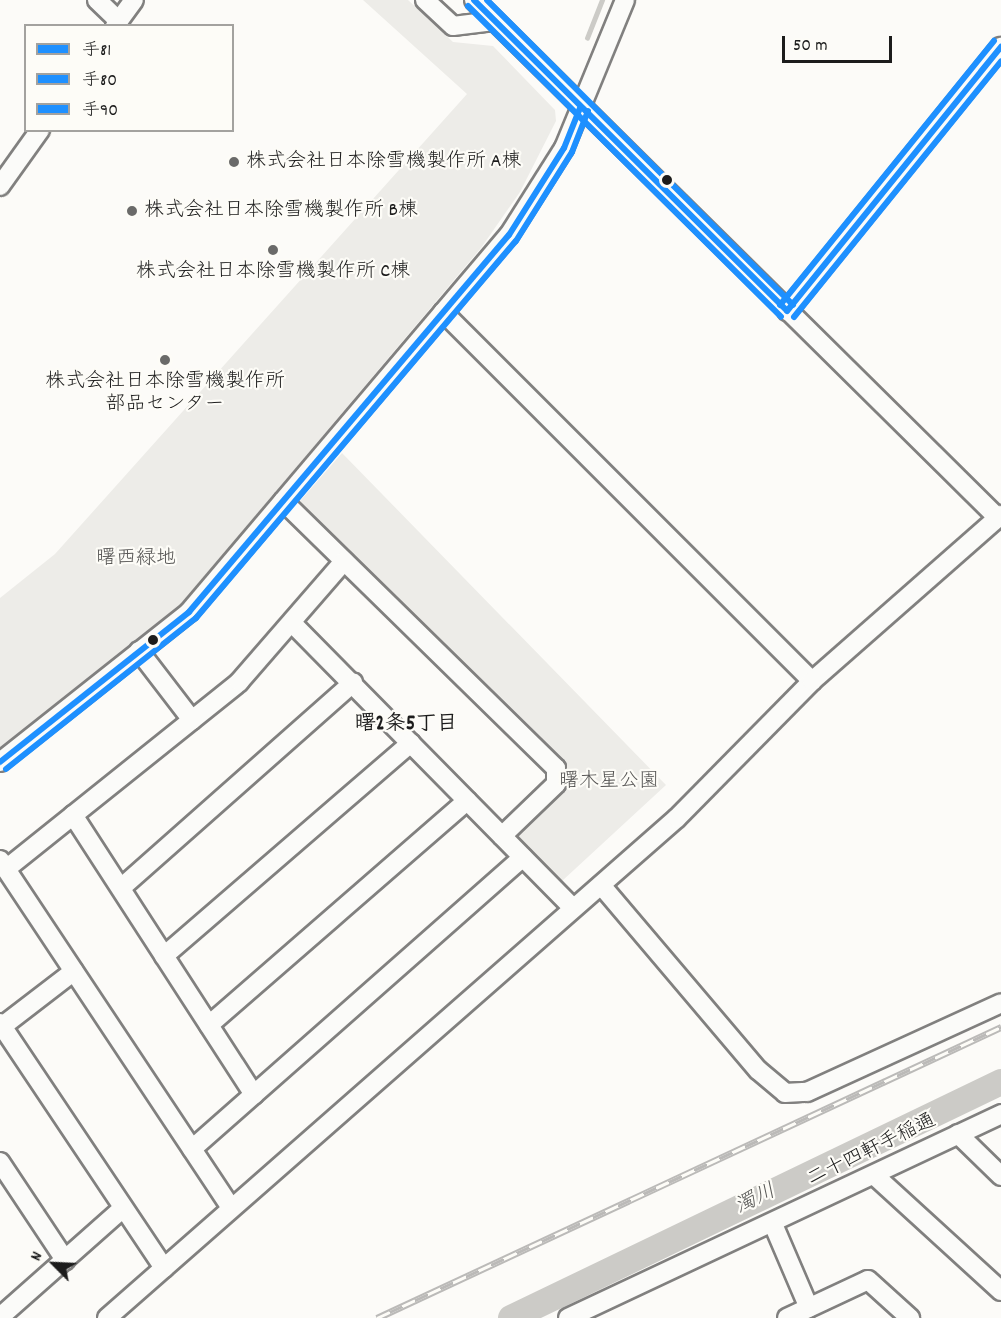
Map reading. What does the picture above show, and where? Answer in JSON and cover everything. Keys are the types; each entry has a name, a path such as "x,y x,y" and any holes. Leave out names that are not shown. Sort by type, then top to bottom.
{"street":[{"path":"97,0 117,23 134,0"},
{"path":"425,0 453,26 466,27 494,21"},
{"path":"107,1318 677,818 812,681 999,516 580,108 474,0"},
{"path":"0,762 189,612 509,235 543,184 580,108 625,0"},
{"path":"787,311 1001,47"},
{"path":"0,186 39,132"},
{"path":"443,312 812,681"},
{"path":"283,501 556,768 556,784 502,836"},
{"path":"231,1208 3,864 73,815 239,682 344,561"},
{"path":"292,622 573,908"},
{"path":"139,651 192,720"},
{"path":"121,888 353,683"},
{"path":"164,956 411,743"},
{"path":"209,1025 466,801"},
{"path":"73,815 254,1095"},
{"path":"192,1149 523,857"},
{"path":"601,885 768,1081 785,1093 807,1092 1001,1003"},
{"path":"74,971 1,1026 164,1268"},
{"name":"二十四軒手稲通","path":"568,1318 773,1224 1001,1114"},
{"path":"958,1134 1001,1176"},
{"path":"0,1162 65,1260"},
{"path":"874,1174 1001,1291"},
{"path":"0,1317 123,1208"},
{"path":"773,1224 809,1308"},
{"path":"787,1318 868,1280 910,1318"}],"green space":[{"name":"曙西緑地","path":"363,0 408,0 453,42 493,46 555,110 556,121 520,192 481,248 181,604 0,747 0,598 55,554 467,94"},
{"name":"曙木星公園","path":"342,453 666,785 562,881 517,837 569,782 567,768 300,501"}],"waterway":[{"path":"587,38 602,0"},
{"name":"濁川","path":"511,1318 1001,1082"},
{"name":"濁川","path":"518,1314 521,1318"}],"railway":[{"path":"377,1318 1001,1027"}],"transit line":[{"name":"手81","path":"474,0 787,311"},
{"name":"手90","path":"487,0 793,305"},
{"name":"手80","path":"468,6 781,317"},
{"name":"手90","path":"780,305 994,41"},
{"name":"手81","path":"787,311 1001,47"},
{"name":"手80","path":"794,317 1001,61"},
{"name":"手81","path":"0,762 189,612 509,235 564,148 580,108"},
{"name":"手80","path":"6,769 196,618 516,241 572,152 588,111"}],"place":[{"name":"株式会社日本除雪機製作所 A棟","path":"234,162"},
{"name":"株式会社日本除雪機製作所 B棟","path":"132,211"},
{"name":"株式会社日本除雪機製作所 C棟","path":"273,250"},
{"name":"株式会社日本除雪機製作所 部品センター","path":"165,360"}],"district":[{"name":"曙2条5丁目","path":"406,725"}]}
